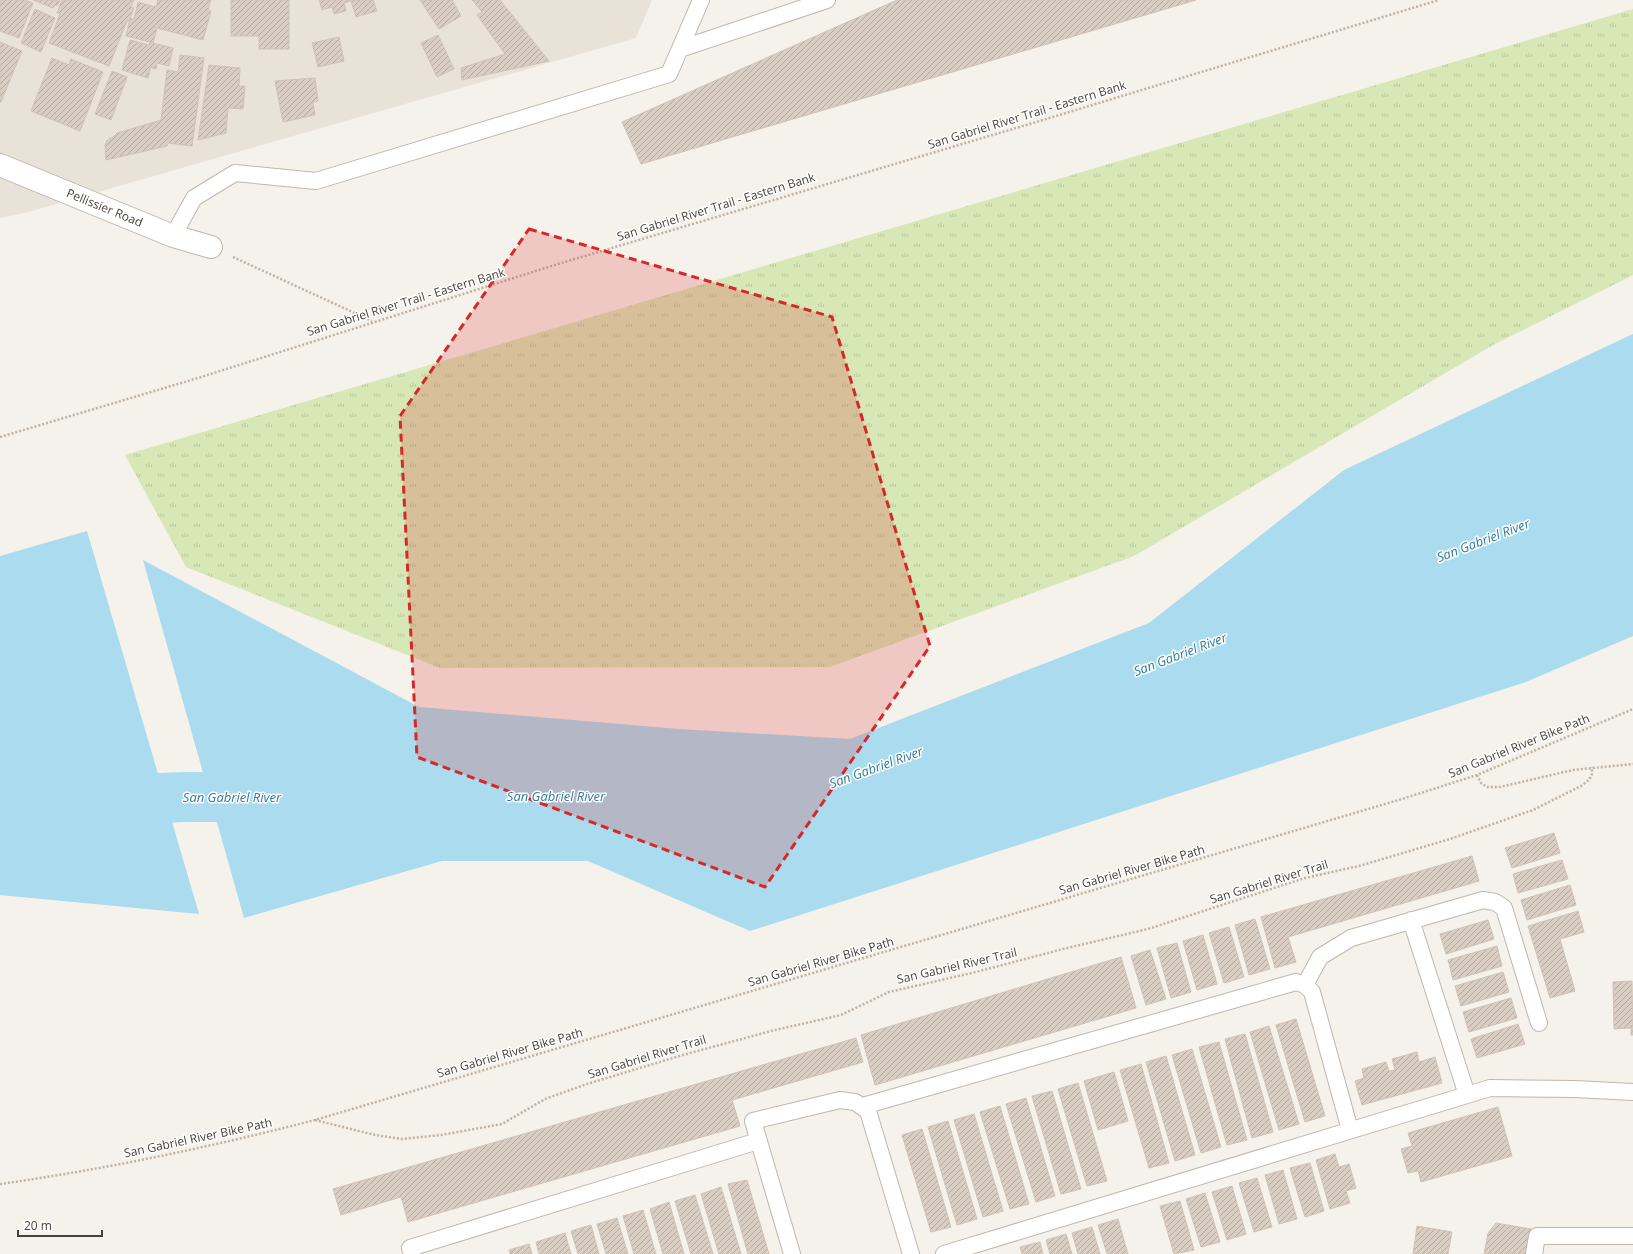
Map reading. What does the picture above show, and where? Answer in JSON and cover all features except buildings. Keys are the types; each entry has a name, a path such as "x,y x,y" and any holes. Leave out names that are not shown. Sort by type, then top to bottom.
{"street":[{"name":"Pellissier Road","path":"0,166 173,236 210,247"}],"lane":[{"path":"173,236 194,198 236,173 316,181 670,74 701,0"},
{"path":"680,49 827,0"},
{"path":"1305,985 1320,957 1337,945 1351,938 1483,900 1495,902 1504,908 1539,1023"},
{"path":"1411,920 1467,1095"},
{"path":"863,1106 1296,982 1305,985 1312,992 1350,1130"},
{"path":"944,1254 1490,1088 1575,1089 1633,1092"},
{"path":"792,1254 753,1121 840,1100 855,1102 863,1106 868,1111 911,1254"},
{"path":"412,1254 410,1248 758,1140"},
{"path":"1534,1254 1537,1236 1633,1236"}],"path":[{"name":"San Gabriel River Trail - Eastern Bank","path":"0,438 198,378 565,262 1033,123 1439,0"},
{"path":"210,247 372,322"},
{"name":"San Gabriel River Bike Path","path":"0,1184 82,1171 203,1147 315,1120 1394,802 1477,775 1633,709"},
{"path":"1477,775 1481,783 1487,786 1500,787 1565,772 1633,764"},
{"name":"San Gabriel River Trail","path":"315,1120 375,1135 402,1139 442,1135 502,1124 545,1099 587,1084 771,1030 841,1015 889,992 1148,929 1305,878 1359,866 1450,839 1532,810 1581,786 1589,780 1592,774 1592,768"}],"highlighted area":[{"path":"529,229 832,317 930,646 765,887 417,757 400,416"}],"shaded area":[{"path":"0,0 652,0 636,38 28,212 0,218"}],"green space":[{"path":"1633,9 1633,275 1493,345 1134,556 830,667 440,668 186,567 125,455"}],"water":[{"path":"1633,334 1633,636 1526,682 750,931 588,861 442,861 244,918 143,560 419,707 679,729 850,739 1149,623 1344,470"},
{"path":"87,531 199,914 0,895 0,556"}],"waterway":[{"name":"San Gabriel River","path":"0,805 185,797 278,797"}]}
